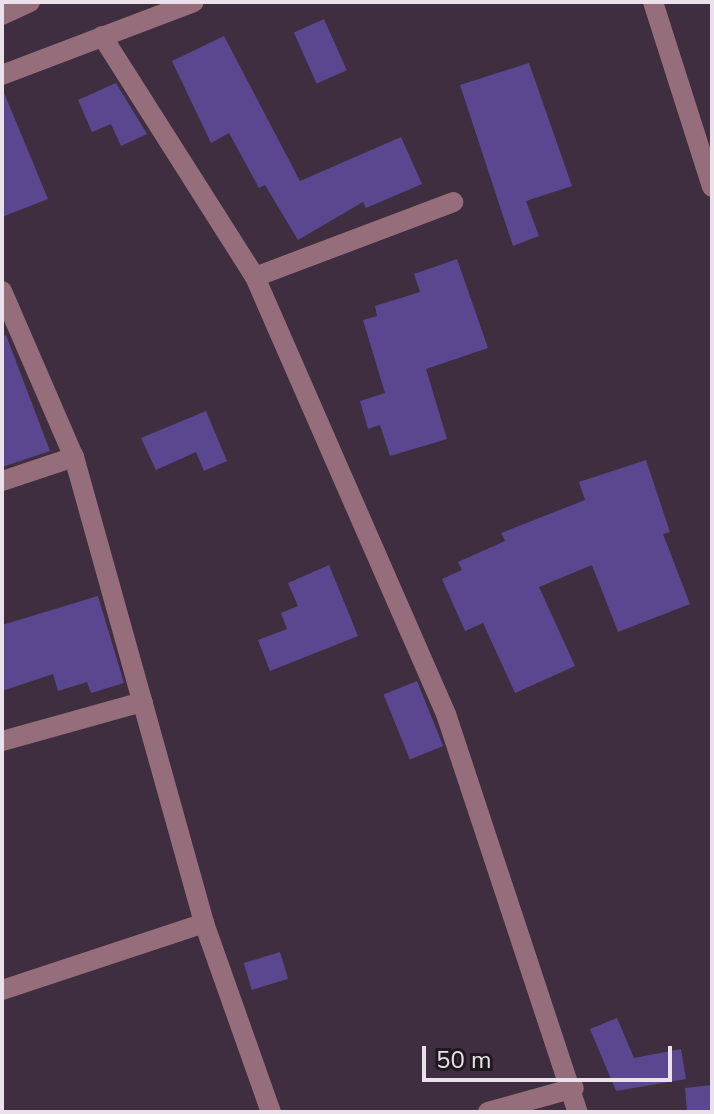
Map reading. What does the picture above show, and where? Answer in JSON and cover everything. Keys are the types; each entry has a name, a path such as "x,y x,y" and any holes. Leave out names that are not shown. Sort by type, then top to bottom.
{"street":[{"path":"2,15 30,2"},
{"path":"2,75 194,2"},
{"path":"653,2 712,187"},
{"path":"102,36 255,277 446,714 574,1088 578,1112"},
{"path":"255,277 453,202"},
{"path":"2,291 74,457 204,923 271,1112"},
{"path":"2,481 74,457"},
{"path":"2,741 143,702"},
{"path":"2,990 204,923"},
{"path":"488,1112 574,1088"}],"building":[{"path":"324,19 347,70 317,84 294,32"},
{"path":"224,36 300,181 401,137 422,184 366,208 363,202 298,240 265,185 259,188 229,133 211,143 172,61"},
{"path":"529,63 572,186 526,201 539,236 513,246 460,85"},
{"path":"116,83 147,134 121,146 111,124 92,132 78,100"},
{"path":"2,88 48,199 2,217"},
{"path":"457,259 488,348 426,369 447,439 390,456 380,425 368,429 360,401 385,393 363,320 377,316 375,306 420,292 414,274"},
{"path":"6,335 50,451 2,467 2,336"},
{"path":"206,411 227,461 204,471 196,452 156,470 141,438"},
{"path":"646,460 670,532 663,534 690,604 618,632 592,565 539,587 575,666 515,693 483,623 465,631 442,579 462,570 458,562 505,541 501,533 585,500 579,482"},
{"path":"329,565 358,636 270,671 258,640 287,629 281,613 298,606 288,583"},
{"path":"98,596 124,683 91,693 87,682 58,691 53,674 2,691 2,625"},
{"path":"417,681 443,746 410,759 384,694"},
{"path":"280,952 288,979 252,990 244,963"},
{"path":"617,1018 634,1058 681,1049 686,1079 616,1091 590,1029"},
{"path":"712,1085 712,1112 687,1112 685,1088"}]}
